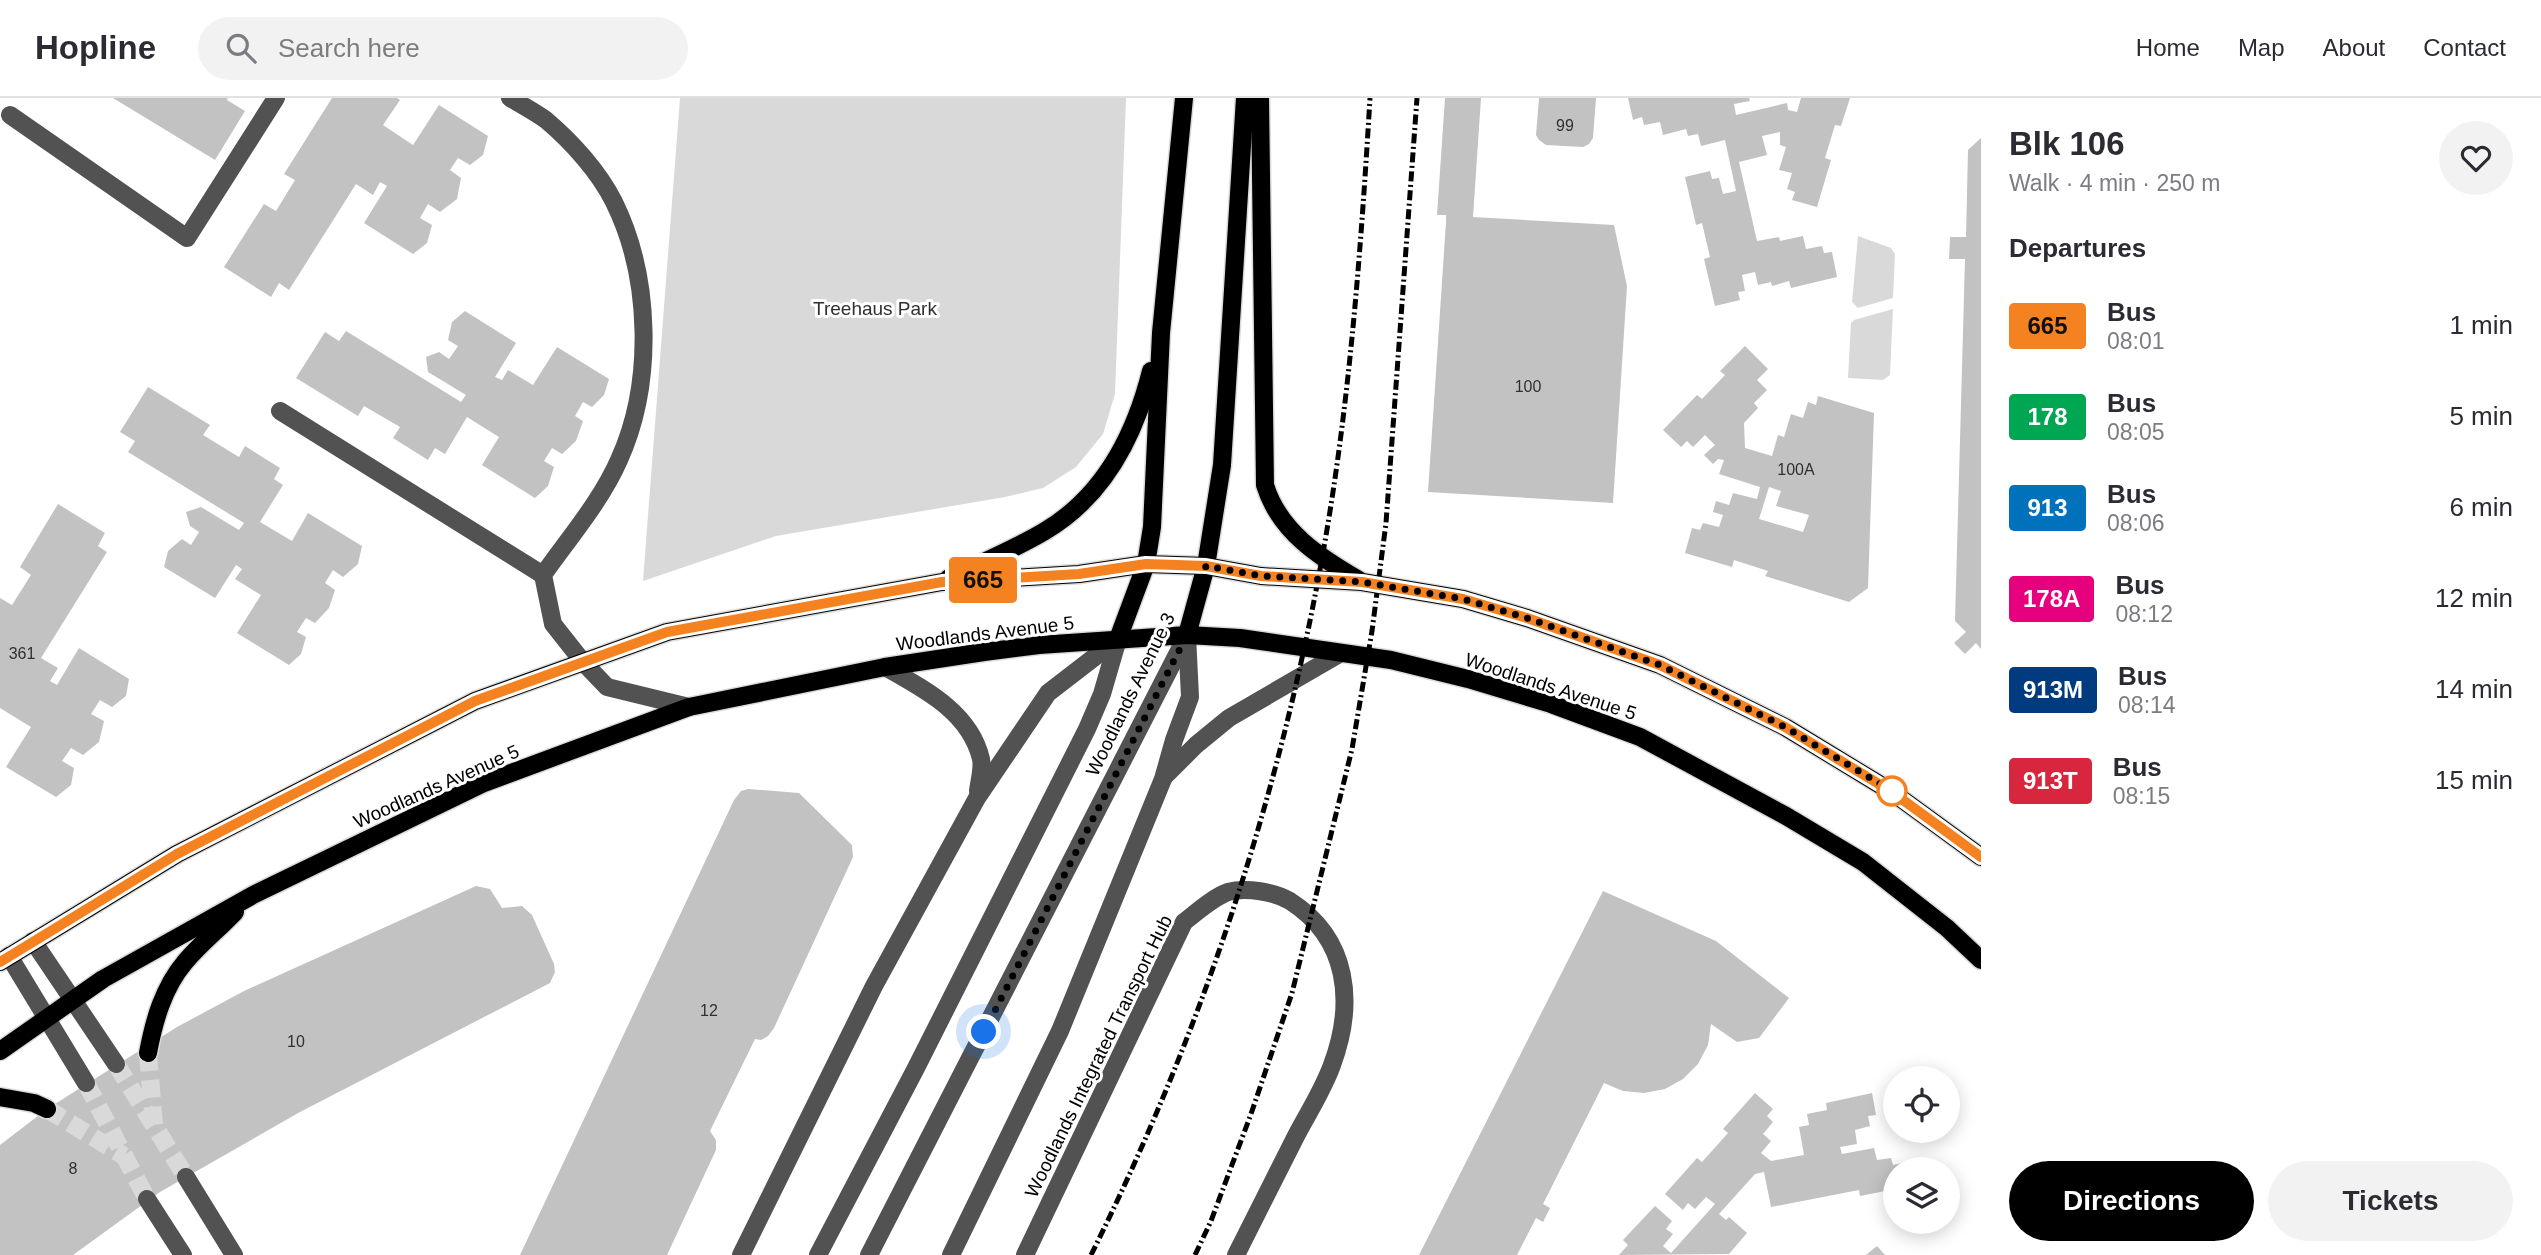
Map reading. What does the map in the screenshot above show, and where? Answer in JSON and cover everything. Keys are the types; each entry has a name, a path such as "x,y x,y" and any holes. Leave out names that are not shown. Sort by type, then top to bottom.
{"main road":[{"name":"Woodlands Avenue 3","path":"1118,639 1146,564 1152,527 1161,334 1184,98"},
{"name":"Woodlands Avenue 3","path":"1187,635 1206,566 1223,465 1245,98"},
{"path":"1259,98 1265,485 1276,513 1297,536 1327,562 1362,582"},
{"path":"942,582 1045,531 1067,515 1103,480 1119,456 1136,419 1161,334"},
{"path":"4,959 177,854 475,701 667,632 942,582 1079,574 1146,564 1206,566 1261,576 1362,582 1463,599 1527,618 1660,665 1785,727 1892,792 1981,857"},
{"name":"Woodlands Avenue 5","path":"0,1051 103,979 253,895 484,783 689,707 886,667 1038,645 1187,635 1240,638 1391,660 1551,704 1640,737 1786,816 1863,862 1947,928 1981,960"},
{"path":"148,1053 154,1021 166,992 184,963 253,895"},
{"path":"0,1097 34,1103 47,1109"}],"street":[{"path":"10,115 187,238 276,98"},
{"path":"510,98 545,120 582,156 613,201 627,237 637,275 645,348 632,427 619,461 599,495 543,575"},
{"path":"280,411 543,575 553,624 607,687 689,707"},
{"path":"951,1255 1060,1031 1163,779 1190,697 1187,635"},
{"name":"Woodlands Avenue 3","path":"869,1255 1187,635"},
{"path":"741,1255 874,986 977,798 1048,693 1118,639"},
{"name":"Woodlands Avenue 3","path":"818,1255 916,1068 1087,729 1102,694 1118,639"},
{"path":"1163,779 1229,718 1341,653"},
{"path":"886,667 938,697 965,725 973,737 982,761 977,798"},
{"name":"Woodlands Integrated Transport Hub","path":"1024,1255 1184,922 1229,892 1251,891 1285,898 1321,926 1335,951 1344,981 1345,1014 1332,1067 1236,1255"},
{"path":"33,941 116,1064"},
{"path":"4,959 47,1017 86,1083"},
{"path":"186,1177 234,1255"},
{"path":"147,1199 183,1255"}],"green space":[{"name":"Treehaus Park","path":"680,98 1126,98 1115,394 1103,434 1076,467 1043,488 1005,497 776,536 643,581"},
{"path":"1858,236 1891,248 1895,254 1893,298 1858,308 1852,302"},
{"path":"1893,309 1890,375 1883,380 1848,378 1851,323"}],"building":[{"path":"113,98 228,98 227,100 245,111 215,160"},
{"path":"332,98 397,98 400,100 383,125 413,145 439,105 488,136 483,155 470,165 458,158 450,170 461,178 457,199 440,212 428,204 420,218 432,225 427,243 413,254 364,223 387,186 380,182 373,195 356,184 289,290 279,283 271,297 224,267 264,204 276,211 295,180 284,174"},
{"path":"1445,98 1481,98 1473,217 1614,225 1627,286 1613,503 1428,492 1446,222 1446,215 1437,215"},
{"path":"1539,98 1596,98 1593,138 1589,144 1583,147 1546,145 1539,140 1536,135"},
{"path":"1628,98 1749,98 1750,101 1734,104 1736,115 1787,103 1788,110 1797,112 1801,98 1850,98 1841,126 1835,125 1825,158 1831,160 1817,207 1792,200 1795,192 1787,189 1792,173 1779,170 1786,147 1780,145 1780,132 1762,136 1767,155 1739,162 1757,241 1779,237 1780,241 1803,236 1806,249 1822,246 1824,253 1832,252 1837,277 1791,288 1789,281 1772,286 1771,282 1758,285 1755,272 1742,275 1745,291 1738,292 1740,300 1715,306 1704,259 1710,257 1702,223 1696,225 1685,177 1710,171 1712,179 1719,178 1723,194 1736,191 1725,140 1701,146 1698,134 1688,136 1686,129 1663,135 1660,122 1644,125 1642,117 1633,120"},
{"path":"1981,138 1981,649 1976,643 1965,654 1954,643 1966,632 1955,621 1965,259 1949,259 1950,237 1966,237 1968,150"},
{"path":"465,311 516,343 495,377 502,380 508,370 533,385 557,347 609,379 604,395 592,407 583,402 575,416 583,421 576,441 562,454 552,448 544,461 554,467 548,486 535,498 482,465 499,437 467,417 445,454 435,448 428,460 393,438 400,427 364,406 358,416 296,378 325,332 339,341 346,331 461,402 466,395 428,372 426,357 439,352 449,359 458,346 448,340 452,322"},
{"path":"1745,346 1768,369 1757,380 1767,390 1754,403 1758,408 1744,423 1745,448 1772,456 1778,435 1784,437 1791,414 1803,418 1808,402 1816,405 1818,396 1874,413 1868,588 1849,602 1765,576 1768,571 1734,560 1732,567 1685,553 1692,528 1700,530 1703,523 1719,527 1723,515 1713,512 1716,501 1729,505 1733,493 1757,499 1760,487 1719,474 1724,460 1718,459 1713,464 1704,455 1715,445 1705,435 1693,447 1687,441 1681,447 1663,430 1697,395 1702,399 1725,375 1720,371","holes":["1769,487 1781,491 1776,506 1809,515 1803,532 1759,519"]},
{"path":"148,387 210,425 203,435 239,457 245,446 280,468 274,479 283,485 260,522 292,541 308,513 362,546 358,564 343,577 333,570 325,583 335,590 329,608 315,623 306,618 297,632 306,637 301,654 289,665 237,633 261,595 235,579 242,569 236,565 215,598 164,567 168,551 182,539 191,545 199,532 190,526 186,512 201,507 239,530 244,523 128,452 135,441 120,432"},
{"path":"58,504 105,533 98,546 107,552 41,658 58,668 50,681 57,685 79,648 129,679 126,696 112,707 100,700 91,714 104,721 99,742 83,755 71,748 62,761 74,768 71,785 56,797 6,767 31,727 0,708 0,598 12,605 31,575 20,567"},
{"path":"748,789 799,793 852,845 853,857 774,1028 768,1036 761,1040 755,1039 710,1131 716,1140 716,1150 667,1255 520,1255 734,800 741,791"},
{"path":"476,886 490,889 502,908 522,906 532,915 554,964 555,972 550,983 300,1112 160,1192 73,1255 0,1255 0,1145 47,1109 177,1027 244,991"},
{"path":"1603,891 1716,941 1789,998 1759,1038 1737,1042 1711,1024 1708,1045 1698,1064 1683,1079 1665,1089 1644,1093 1623,1091 1604,1083 1543,1204 1550,1208 1543,1222 1536,1218 1517,1255 1419,1255"},
{"path":"1755,1093 1773,1109 1767,1116 1773,1122 1763,1134 1771,1141 1761,1153 1771,1161 1804,1155 1799,1127 1809,1125 1807,1114 1827,1110 1826,1103 1872,1093 1876,1115 1868,1116 1870,1126 1855,1130 1857,1144 1840,1147 1842,1154 1874,1148 1877,1160 1883,1159 1883,1191 1860,1196 1859,1190 1771,1207 1764,1172 1755,1174 1719,1214 1726,1220 1729,1217 1747,1233 1729,1254 1619,1255 1628,1245 1623,1240 1655,1206 1672,1221 1666,1229 1673,1234 1663,1246 1671,1253 1715,1204 1706,1197 1695,1209 1688,1203 1683,1210 1665,1194 1697,1158 1702,1162 1728,1133 1723,1129"},
{"path":"1877,1246 1885,1255 1866,1255"}],"tunnel":[{"path":"148,1053 154,1125"},
{"path":"116,1064 186,1177"},
{"path":"86,1083 147,1199"},
{"path":"47,1109 124,1156"}],"railway":[{"path":"1091,1255 1131,1171 1202,998 1261,820 1285,730 1324,547 1341,435 1358,267 1370,98"},
{"path":"1195,1255 1211,1221 1251,1114 1292,993 1352,749 1372,631 1386,523 1417,98"}],"bus line":[{"name":"665","path":"0,962 177,854 475,701 667,632 942,582 1079,574 1146,564 1206,566 1261,576 1362,582 1463,599 1527,618 1660,665 1785,727 1892,792 1981,857"}],"route":[{"path":"984,1032 1187,635 1206,566 1261,576 1362,582 1463,599 1527,618 1660,665 1785,727 1892,791"}]}
